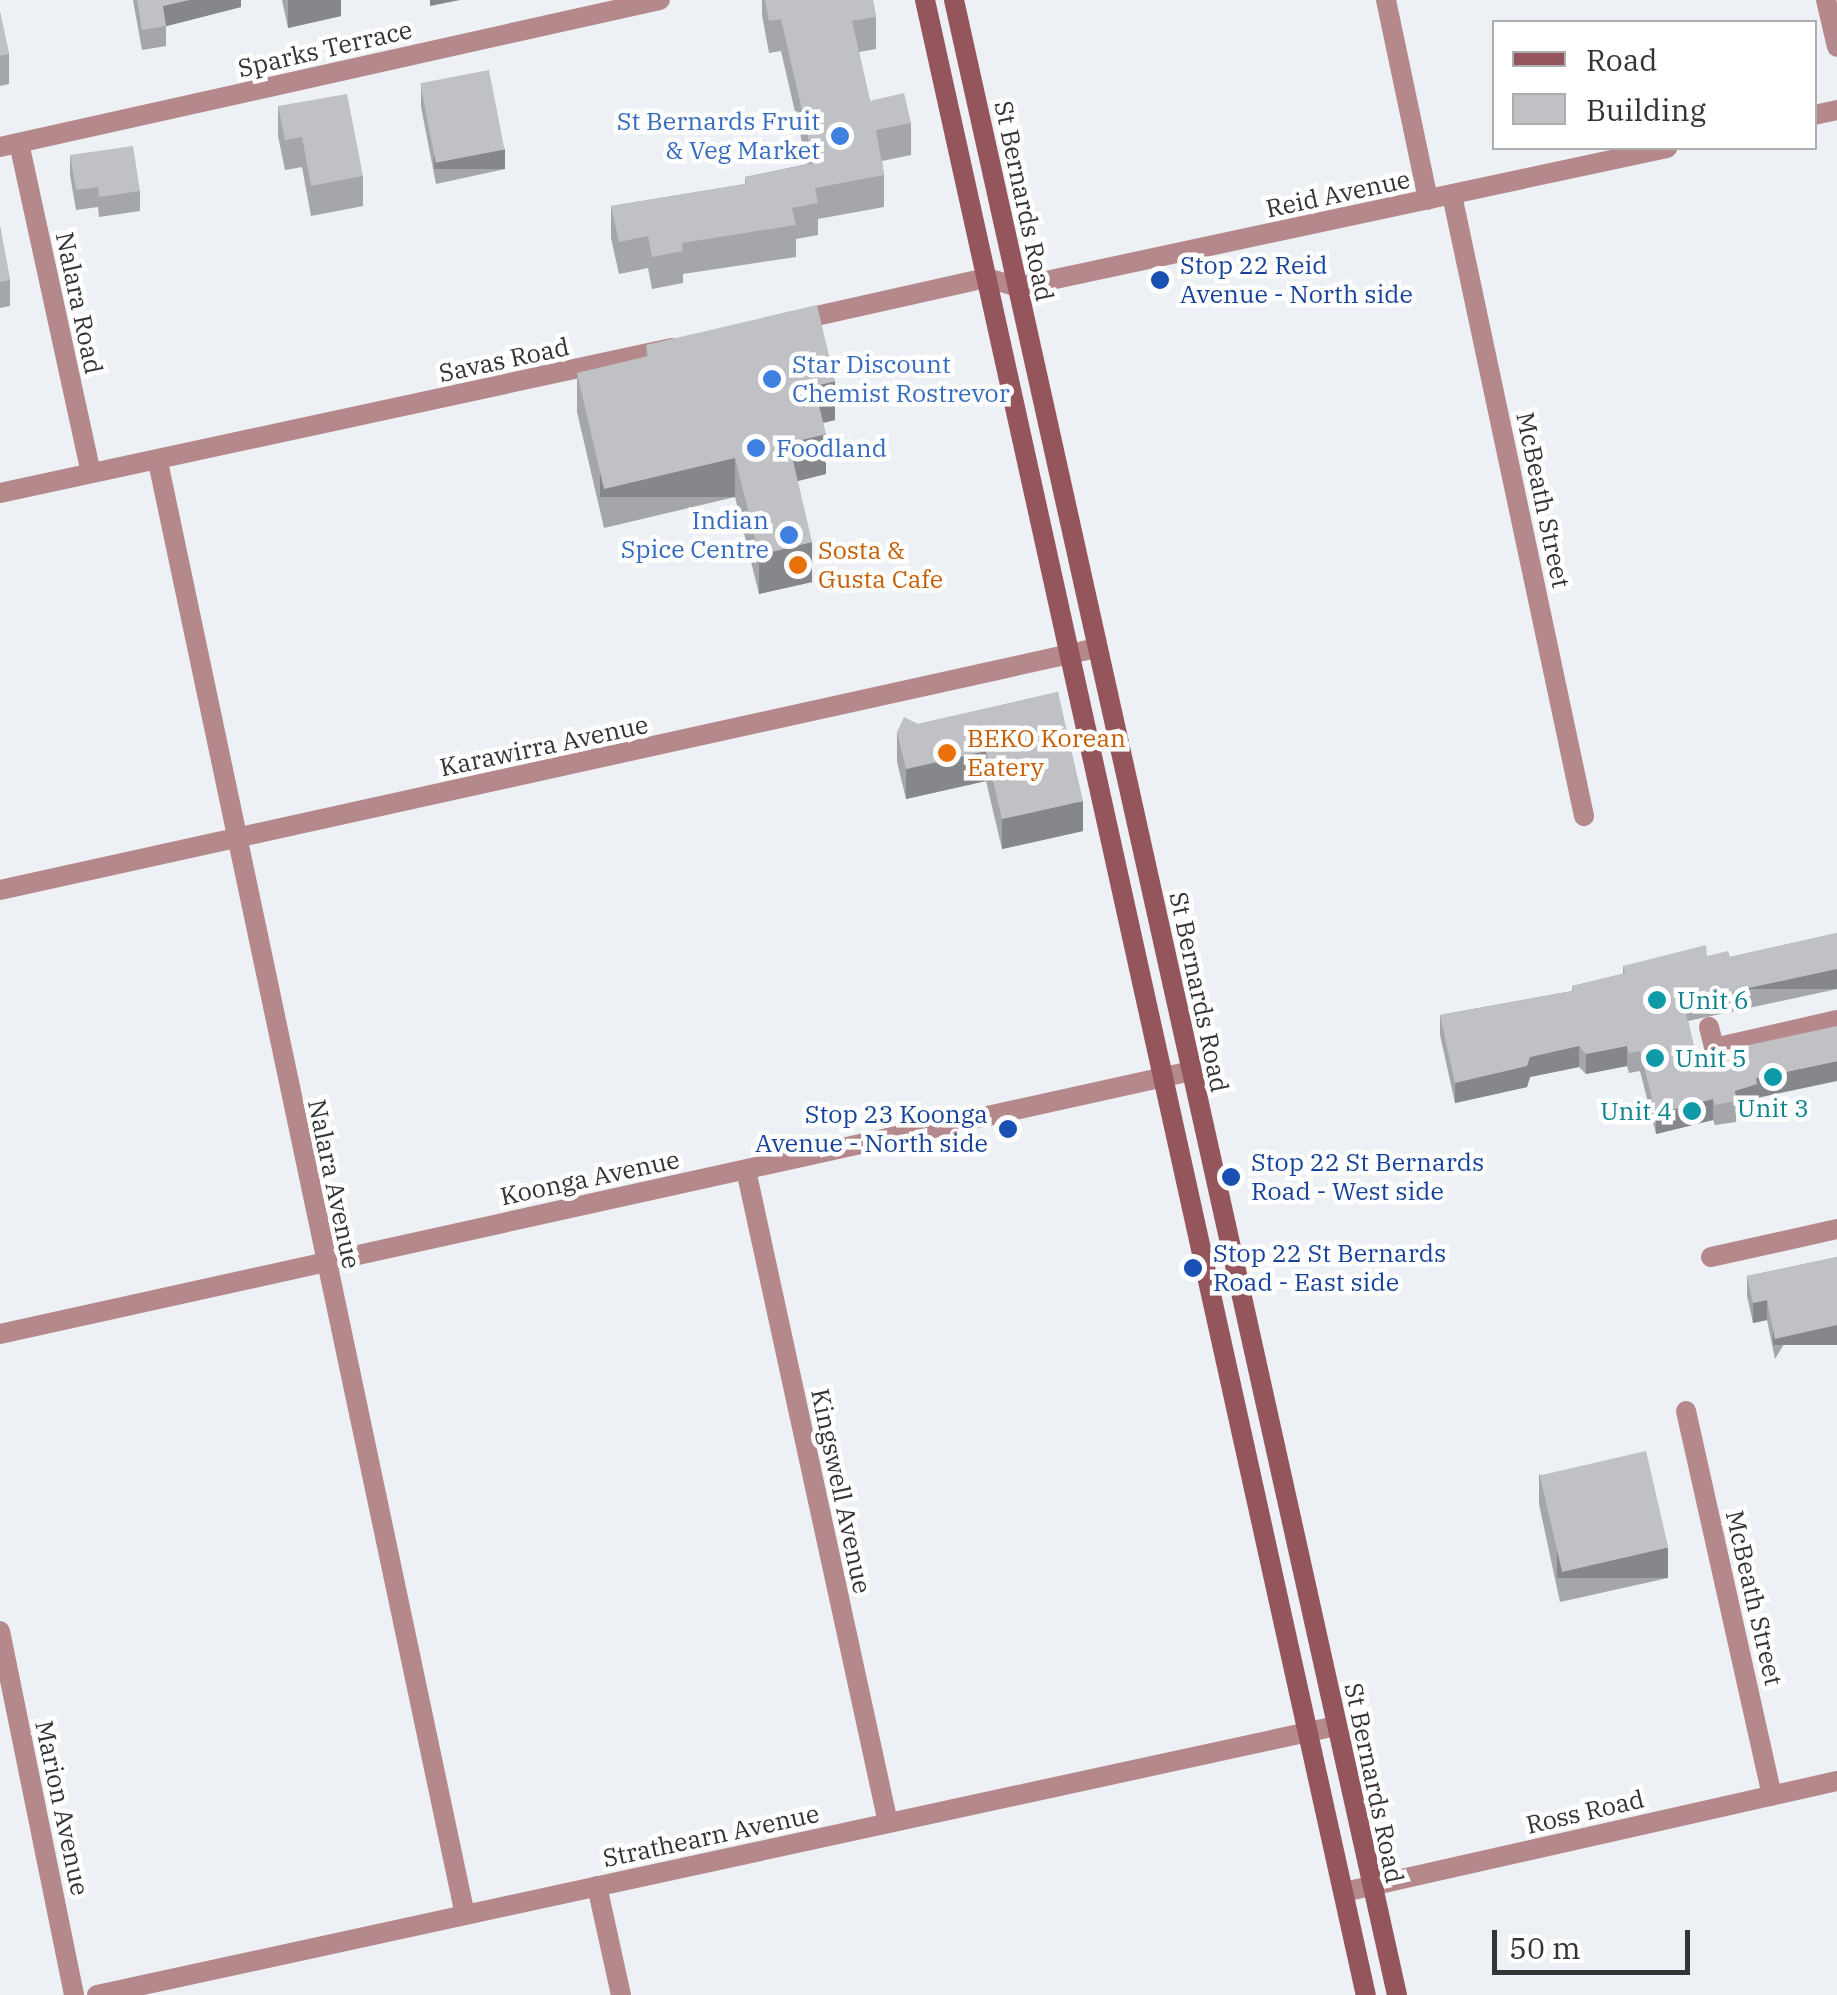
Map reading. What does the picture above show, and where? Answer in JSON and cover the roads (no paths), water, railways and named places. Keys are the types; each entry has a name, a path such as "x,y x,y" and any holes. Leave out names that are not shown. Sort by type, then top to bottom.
{"main road":[{"name":"St Bernards Road","path":"926,0 1366,1995"},
{"name":"St Bernards Road","path":"954,0 1397,1995"}],"street":[{"name":"Sparks Terrace","path":"9,145 660,0"},
{"path":"1386,0 1428,200"},
{"path":"1826,0 1837,47"},
{"name":"Nalara Road","path":"9,145 91,472"},
{"name":"Reid Avenue","path":"1018,287 1659,150"},
{"name":"McBeath Street","path":"1452,195 1584,816"},
{"path":"775,326 988,278 1018,287"},
{"name":"Savas Road","path":"0,493 91,472 158,462 698,342"},
{"name":"Nalara Avenue","path":"158,462 465,1915"},
{"name":"Karawirra Avenue","path":"0,890 1097,648"},
{"path":"1714,1047 1837,1020"},
{"name":"Koonga Avenue","path":"0,1334 1191,1071"},
{"name":"Kingswell Avenue","path":"746,1170 888,1823"},
{"path":"1711,1256 1837,1229"},
{"name":"McBeath Street","path":"1686,1411 1772,1795"},
{"name":"Marion Avenue","path":"0,1631 74,1995"},
{"name":"Strathearn Avenue","path":"97,1995 1336,1726"},
{"name":"Ross Road","path":"1344,1892 1837,1781"},
{"path":"597,1886 621,1995"}],"place":[{"name":"St Bernards Fruit & Veg Market","path":"840,136"},
{"name":"Stop 22 Reid Avenue - North side","path":"1160,280"},
{"name":"Star Discount Chemist Rostrevor","path":"772,379"},
{"name":"Foodland","path":"756,448"},
{"name":"Indian Spice Centre","path":"789,535"},
{"name":"Sosta & Gusta Cafe","path":"798,565"},
{"name":"BEKO Korean Eatery","path":"947,753"},
{"name":"Unit 6","path":"1657,1000"},
{"name":"Unit 5","path":"1655,1058"},
{"name":"Unit 3","path":"1773,1077"},
{"name":"Unit 4","path":"1692,1111"},
{"name":"Stop 23 Koonga Avenue - North side","path":"1008,1129"},
{"name":"Stop 22 St Bernards Road - West side","path":"1231,1177"},
{"name":"Stop 22 St Bernards Road - East side","path":"1193,1268"}]}
